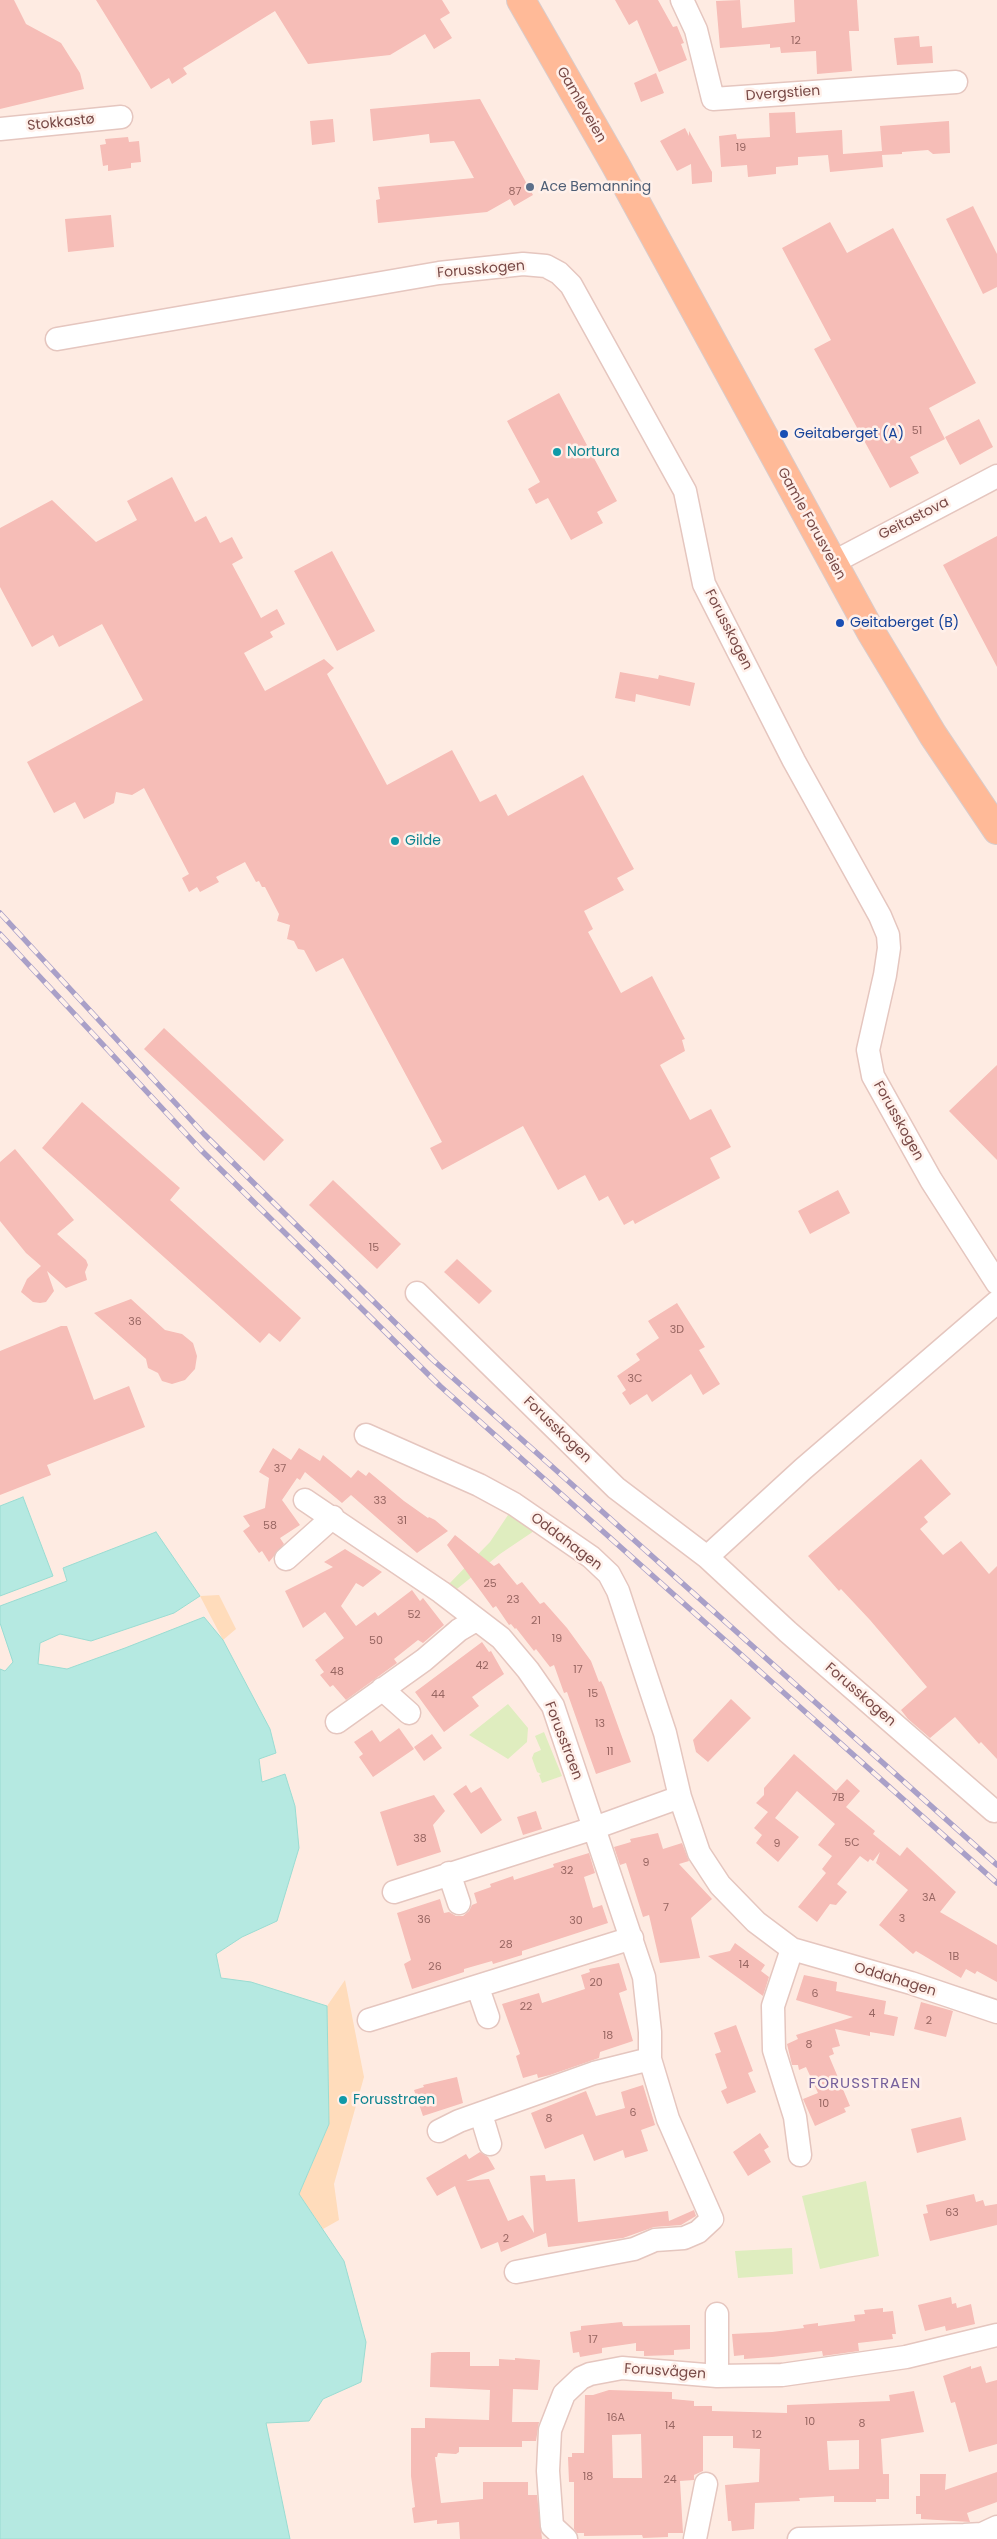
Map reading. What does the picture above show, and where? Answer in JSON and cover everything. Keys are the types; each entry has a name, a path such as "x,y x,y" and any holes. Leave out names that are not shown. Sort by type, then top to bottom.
{"main road":[{"name":"Gamleveien","path":"521,0 640,210"},
{"name":"Gamle Forusveien","path":"640,210 832,563 897,676 997,830"}],"street":[{"name":"Dvergstien","path":"682,0 696,30 713,99 956,82"},
{"name":"Stokkastø","path":"0,129 121,117"},
{"name":"Forusskogen","path":"57,339 458,271 523,264 546,266 559,273 571,285 685,491 704,584 794,761 880,916 888,935 890,948 868,1050 873,1076 918,1158 997,1283"},
{"name":"Geitastova","path":"832,563 997,476"},
{"name":"Forusskogen","path":"417,1294 616,1488 707,1557 788,1632 994,1811"},
{"path":"707,1557 803,1469 997,1302"},
{"name":"Oddahagen","path":"366,1434 479,1485 514,1504 576,1546 608,1574 618,1591 662,1724 680,1797 699,1853 720,1885 756,1922 792,1949 911,1983 997,2012"},
{"name":"Forusstraen","path":"305,1500 333,1517 441,1592 501,1638 528,1670 553,1706 632,1938 647,1992 650,2059 674,2138 712,2219 698,2232 684,2238 655,2240 634,2249 516,2272"},
{"path":"286,1559 333,1517"},
{"path":"337,1722 424,1660 459,1630 476,1620"},
{"path":"382,1689 409,1713"},
{"path":"394,1892 594,1828 680,1797"},
{"path":"449,1873 459,1903"},
{"path":"369,2020 478,1988 632,1938"},
{"path":"792,1949 773,2006 774,2050 795,2117 800,2155"},
{"path":"478,1988 488,2017"},
{"path":"440,2131 458,2121 594,2073 650,2059"},
{"path":"481,2114 490,2144"},
{"name":"Forusvågen","path":"717,2314 717,2376"},
{"name":"Forusvågen","path":"566,2539 552,2526 548,2471 550,2430 564,2394 574,2382 590,2374 622,2368 717,2376 782,2375 918,2355 997,2334"},
{"path":"695,2539 706,2484"},
{"path":"799,2539 982,2534 997,2527"}],"green space":[{"path":"510,1512 537,1529 500,1554 452,1593 445,1588 490,1542"},
{"path":"508,1704 528,1728 527,1742 508,1759 469,1735"},
{"path":"544,1732 562,1776 542,1783 539,1775 541,1774 537,1772 532,1758 534,1753 541,1750 535,1736"},
{"path":"866,2181 879,2256 820,2269 802,2196"},
{"path":"792,2248 793,2274 738,2278 735,2251"}],"sand":[{"path":"219,1595 236,1629 223,1640 200,1596"},
{"name":"Forusstraen","path":"345,1980 364,2077 334,2184 339,2220 323,2229 299,2194 329,2124 327,2006"}],"water":[{"path":"23,1497 53,1576 0,1596 0,1506"},
{"path":"156,1532 200,1596 174,1613 91,1641 60,1634 40,1643 38,1664 67,1669 204,1617 223,1640 270,1729 276,1753 259,1759 262,1782 285,1774 295,1806 299,1848 277,1921 242,1937 216,1954 221,1978 251,1982 327,2006 329,2124 299,2194 344,2261 366,2342 361,2382 323,2399 309,2421 266,2423 290,2539 0,2539 0,1669 5,1671 13,1662 0,1623 0,1606 67,1581 63,1568"}],"building":[{"path":"0,0 14,0 26,24 61,43 80,73 84,89 0,109"},
{"path":"96,0 442,0 450,13 440,19 452,38 434,49 425,34 390,55 308,64 275,11 183,68 187,74 172,84 169,78 151,89"},
{"path":"615,0 658,0 673,27 677,26 684,43 681,44 687,60 659,72 637,20 629,25"},
{"path":"740,0 742,28 795,22 794,0 857,0 859,31 849,31 852,71 817,74 816,51 781,53 780,47 770,48 770,44 720,48 716,1"},
{"path":"919,36 920,47 932,46 933,63 897,65 894,38"},
{"path":"656,73 664,93 641,102 634,83"},
{"path":"480,99 533,195 514,206 510,199 487,212 378,223 376,200 380,199 378,187 474,178 454,141 430,143 429,134 373,141 370,109"},
{"path":"795,112 796,133 842,130 843,154 882,151 880,126 949,121 950,153 933,154 928,150 882,155 883,167 830,172 828,155 798,157 798,165 776,167 776,174 748,177 747,165 721,167 719,136 736,134 737,139 770,137 769,113"},
{"path":"333,119 335,142 312,145 310,121"},
{"path":"685,128 689,136 689,131 712,172 712,182 692,184 691,164 677,171 660,141"},
{"path":"128,137 129,142 139,141 141,162 131,163 131,168 108,171 108,165 103,166 100,145 106,144 105,139"},
{"path":"973,206 997,254 997,287 983,294 946,219"},
{"path":"111,215 114,247 68,252 65,219"},
{"path":"830,222 847,253 893,228 976,383 929,408 945,439 910,457 919,473 890,488 814,349 831,340 782,248"},
{"name":"Nortura","path":"559,393 617,501 597,512 603,523 571,540 548,498 536,504 528,489 540,482 507,421"},
{"path":"979,419 993,447 960,465 945,437"},
{"name":"Gilde","path":"172,477 195,522 206,516 220,543 232,537 243,558 232,564 261,618 277,609 285,624 270,632 273,637 244,653 265,691 324,659 334,668 327,674 387,785 452,750 480,802 496,794 508,816 583,775 634,869 617,878 624,890 584,911 593,929 588,932 621,993 652,976 685,1039 682,1040 685,1051 660,1065 690,1120 711,1109 731,1147 710,1158 720,1178 635,1224 633,1220 624,1225 608,1196 599,1201 585,1175 558,1190 523,1126 442,1170 430,1148 442,1142 343,958 316,972 304,950 298,949 294,941 287,939 290,925 277,921 279,914 265,887 262,887 259,881 256,882 245,862 216,877 219,882 200,892 197,887 189,892 182,878 189,874 144,788 132,795 116,792 114,803 84,819 75,802 54,813 27,762 143,700 102,624 59,647 53,635 32,647 0,587 0,528 52,500 96,542 137,520 127,501"},
{"path":"997,536 997,667 943,565"},
{"path":"332,551 375,631 337,651 294,571"},
{"path":"620,672 658,679 659,675 695,683 690,706 636,694 635,702 615,698"},
{"path":"164,1028 284,1140 264,1161 144,1049"},
{"path":"997,1065 997,1160 949,1111"},
{"path":"82,1102 180,1188 170,1200 301,1318 280,1342 269,1333 260,1343 42,1148"},
{"path":"15,1149 74,1220 57,1234 86,1260 88,1265 85,1272 87,1280 66,1288 47,1271 54,1291 46,1302 33,1302 21,1292 27,1279 41,1266 26,1253 0,1221 0,1162"},
{"path":"333,1180 401,1244 377,1269 309,1205"},
{"path":"838,1190 850,1213 810,1234 798,1211"},
{"path":"457,1259 492,1291 479,1304 444,1272"},
{"path":"131,1299 165,1330 182,1334 193,1343 197,1356 195,1369 185,1380 172,1384 162,1381 158,1373 148,1368 146,1359 94,1313"},
{"path":"677,1303 705,1347 699,1350 720,1384 703,1395 691,1374 652,1402 647,1394 630,1405 622,1393 626,1390 617,1376 640,1360 636,1354 659,1338 648,1321"},
{"path":"61,1326 67,1326 94,1400 129,1386 145,1427 47,1465 51,1475 0,1495 0,1351"},
{"path":"273,1448 291,1460 299,1448 320,1461 323,1455 351,1478 358,1470 366,1476 369,1472 404,1501 428,1518 435,1520 448,1531 417,1553 351,1495 342,1503 305,1472 300,1480 297,1478 282,1500 300,1525 280,1538 284,1544 269,1562 262,1551 259,1553 243,1531 250,1526 243,1516 265,1508 269,1478 259,1472"},
{"path":"921,1459 951,1494 924,1517 928,1522 920,1529 943,1555 961,1541 989,1574 997,1566 997,1759 981,1742 979,1744 955,1717 930,1738 908,1719 901,1710 927,1687 870,1620 841,1589 839,1591 808,1556"},
{"path":"455,1535 494,1566 499,1563 517,1585 522,1582 540,1604 544,1602 567,1628 591,1661 599,1682 601,1681 604,1687 631,1762 596,1774 567,1692 564,1693 554,1665 550,1667 536,1649 534,1651 516,1628 511,1624 509,1625 496,1606 493,1608 447,1545"},
{"path":"345,1549 382,1572 363,1587 356,1583 341,1606 356,1626 375,1612 378,1616 412,1590 420,1601 423,1598 444,1625 423,1643 418,1640 394,1659 397,1663 346,1700 333,1685 330,1687 320,1675 324,1672 315,1660 344,1638 325,1612 303,1628 285,1591 333,1567 324,1562"},
{"path":"482,1642 489,1652 491,1651 504,1674 472,1697 479,1706 444,1732 415,1692"},
{"path":"731,1699 751,1718 708,1762 696,1752 693,1740"},
{"path":"399,1728 414,1749 373,1777 359,1757 363,1754 354,1742 372,1730 380,1742"},
{"path":"432,1734 442,1748 424,1761 414,1747"},
{"path":"794,1754 836,1791 847,1779 860,1791 846,1807 875,1831 873,1834 900,1856 907,1847 956,1892 940,1912 997,1945 997,1982 977,1971 975,1974 966,1969 961,1978 916,1951 913,1954 879,1925 908,1890 876,1863 880,1852 873,1861 870,1859 868,1862 860,1856 837,1884 847,1892 836,1905 830,1904 817,1922 798,1907 826,1873 822,1869 832,1856 818,1845 835,1824 797,1791 775,1818 799,1837 778,1862 756,1843 762,1835 754,1828 768,1812 756,1803 764,1795 764,1788"},
{"path":"466,1785 471,1793 481,1787 502,1820 481,1834 453,1794"},
{"path":"434,1795 445,1811 433,1825 441,1852 397,1866 380,1812"},
{"path":"536,1811 542,1829 523,1835 517,1817"},
{"path":"658,1833 663,1849 682,1843 689,1861 679,1864 712,1899 691,1918 700,1958 660,1963 649,1915 643,1917 626,1863 620,1865 614,1847 631,1842 630,1839"},
{"path":"589,1853 595,1873 584,1877 593,1908 602,1905 608,1923 522,1951 522,1955 493,1964 492,1961 464,1969 464,1972 412,1989 404,1964 411,1960 397,1913 440,1899 444,1913 449,1912 456,1916 463,1916 472,1905 477,1903 474,1893 491,1887 490,1884 513,1876 514,1880 554,1867 553,1864"},
{"path":"735,1943 765,1965 761,1971 769,1977 763,1996 708,1956 730,1951"},
{"path":"619,1963 627,1990 619,1993 633,2041 600,2052 599,2058 550,2075 538,2078 537,2074 523,2078 516,2056 520,2054 502,2004 539,1993 542,2003 585,1989 581,1975 590,1972 589,1969"},
{"path":"804,1975 837,1982 836,1991 886,2001 884,2014 898,2017 894,2036 870,2032 870,2036 835,2029 840,2046 832,2048 834,2054 829,2056 850,2106 844,2108 846,2112 815,2126 803,2099 818,2093 806,2067 799,2070 798,2065 792,2065 787,2044 798,2039 796,2035 853,2017 796,2000"},
{"path":"921,2002 953,2011 946,2037 914,2029"},
{"path":"736,2025 753,2071 748,2073 756,2092 727,2104 721,2091 727,2088 715,2054 721,2052 714,2033"},
{"path":"457,2077 463,2103 423,2116 414,2090 424,2087 423,2085"},
{"path":"643,2085 655,2125 641,2130 648,2151 625,2158 623,2150 594,2161 583,2134 545,2149 531,2113 586,2091 596,2116 625,2108 621,2092"},
{"path":"961,2117 966,2140 917,2153 911,2129"},
{"path":"760,2133 769,2147 764,2150 771,2162 748,2176 733,2152"},
{"path":"480,2152 488,2157 495,2169 466,2181 489,2179 508,2221 523,2215 534,2233 530,2176 545,2175 546,2181 575,2179 578,2222 668,2211 669,2221 694,2210 696,2216 681,2225 654,2227 623,2238 548,2247 546,2233 501,2252 498,2242 481,2249 455,2186 437,2196 426,2178 466,2154 469,2159"},
{"path":"974,2194 976,2202 983,2200 985,2206 997,2204 997,2225 930,2241 923,2214 928,2213 926,2205"},
{"path":"951,2297 952,2304 956,2303 957,2308 971,2304 975,2324 946,2331 945,2326 925,2331 918,2305"},
{"path":"883,2308 883,2312 893,2311 896,2334 892,2334 893,2339 858,2343 859,2351 823,2356 822,2351 744,2359 744,2355 734,2356 732,2334 772,2332 804,2328 803,2325 818,2323 818,2326 855,2321 854,2315 865,2314 864,2310"},
{"path":"622,2322 623,2326 690,2325 690,2349 674,2350 674,2355 644,2356 644,2351 636,2351 636,2343 602,2348 602,2353 580,2357 579,2352 573,2353 570,2332 581,2330 581,2326"},
{"path":"470,2352 470,2366 499,2366 499,2359 540,2360 538,2390 513,2389 512,2422 539,2422 536,2441 522,2441 522,2447 459,2447 459,2452 456,2454 438,2453 437,2457 435,2457 441,2503 483,2499 483,2482 528,2482 528,2495 537,2495 542,2539 460,2539 459,2522 437,2524 437,2520 414,2523 412,2508 415,2507 411,2476 411,2428 425,2428 425,2418 489,2420 490,2390 430,2387 431,2353"},
{"path":"971,2366 971,2369 981,2366 986,2383 997,2380 997,2444 969,2452 955,2402 951,2403 943,2376"},
{"path":"609,2390 672,2392 672,2399 694,2401 694,2406 712,2406 712,2411 787,2413 787,2405 890,2401 889,2395 914,2391 924,2432 881,2439 883,2474 889,2474 889,2499 876,2499 876,2502 834,2502 834,2496 799,2498 800,2501 755,2503 754,2529 732,2531 731,2521 728,2521 725,2485 759,2482 760,2449 733,2448 733,2436 703,2436 703,2471 694,2475 694,2480 680,2481 683,2533 668,2533 668,2537 643,2538 642,2535 584,2536 584,2533 577,2533 574,2529 574,2482 569,2482 568,2457 572,2457 572,2453 584,2453 585,2395 593,2395","holes":["641,2434 642,2478 613,2478 612,2435","859,2440 859,2469 829,2470 827,2441"]},
{"path":"997,2472 997,2502 967,2513 970,2522 921,2519 921,2514 916,2514 916,2496 920,2496 920,2474 946,2474 945,2490"}],"railway":[{"path":"0,913 204,1134 433,1360 997,1865"},
{"path":"0,934 201,1150 440,1386 997,1883"}],"place":[{"name":"Ace Bemanning","path":"530,187"},
{"name":"Geitaberget (A)","path":"784,434"},
{"name":"Nortura","path":"557,452"},
{"name":"Geitaberget (B)","path":"840,623"},
{"name":"Gilde","path":"395,841"},
{"name":"Forusstraen","path":"343,2100"}],"district":[{"name":"FORUSSTRAEN","path":"865,2084"}]}
